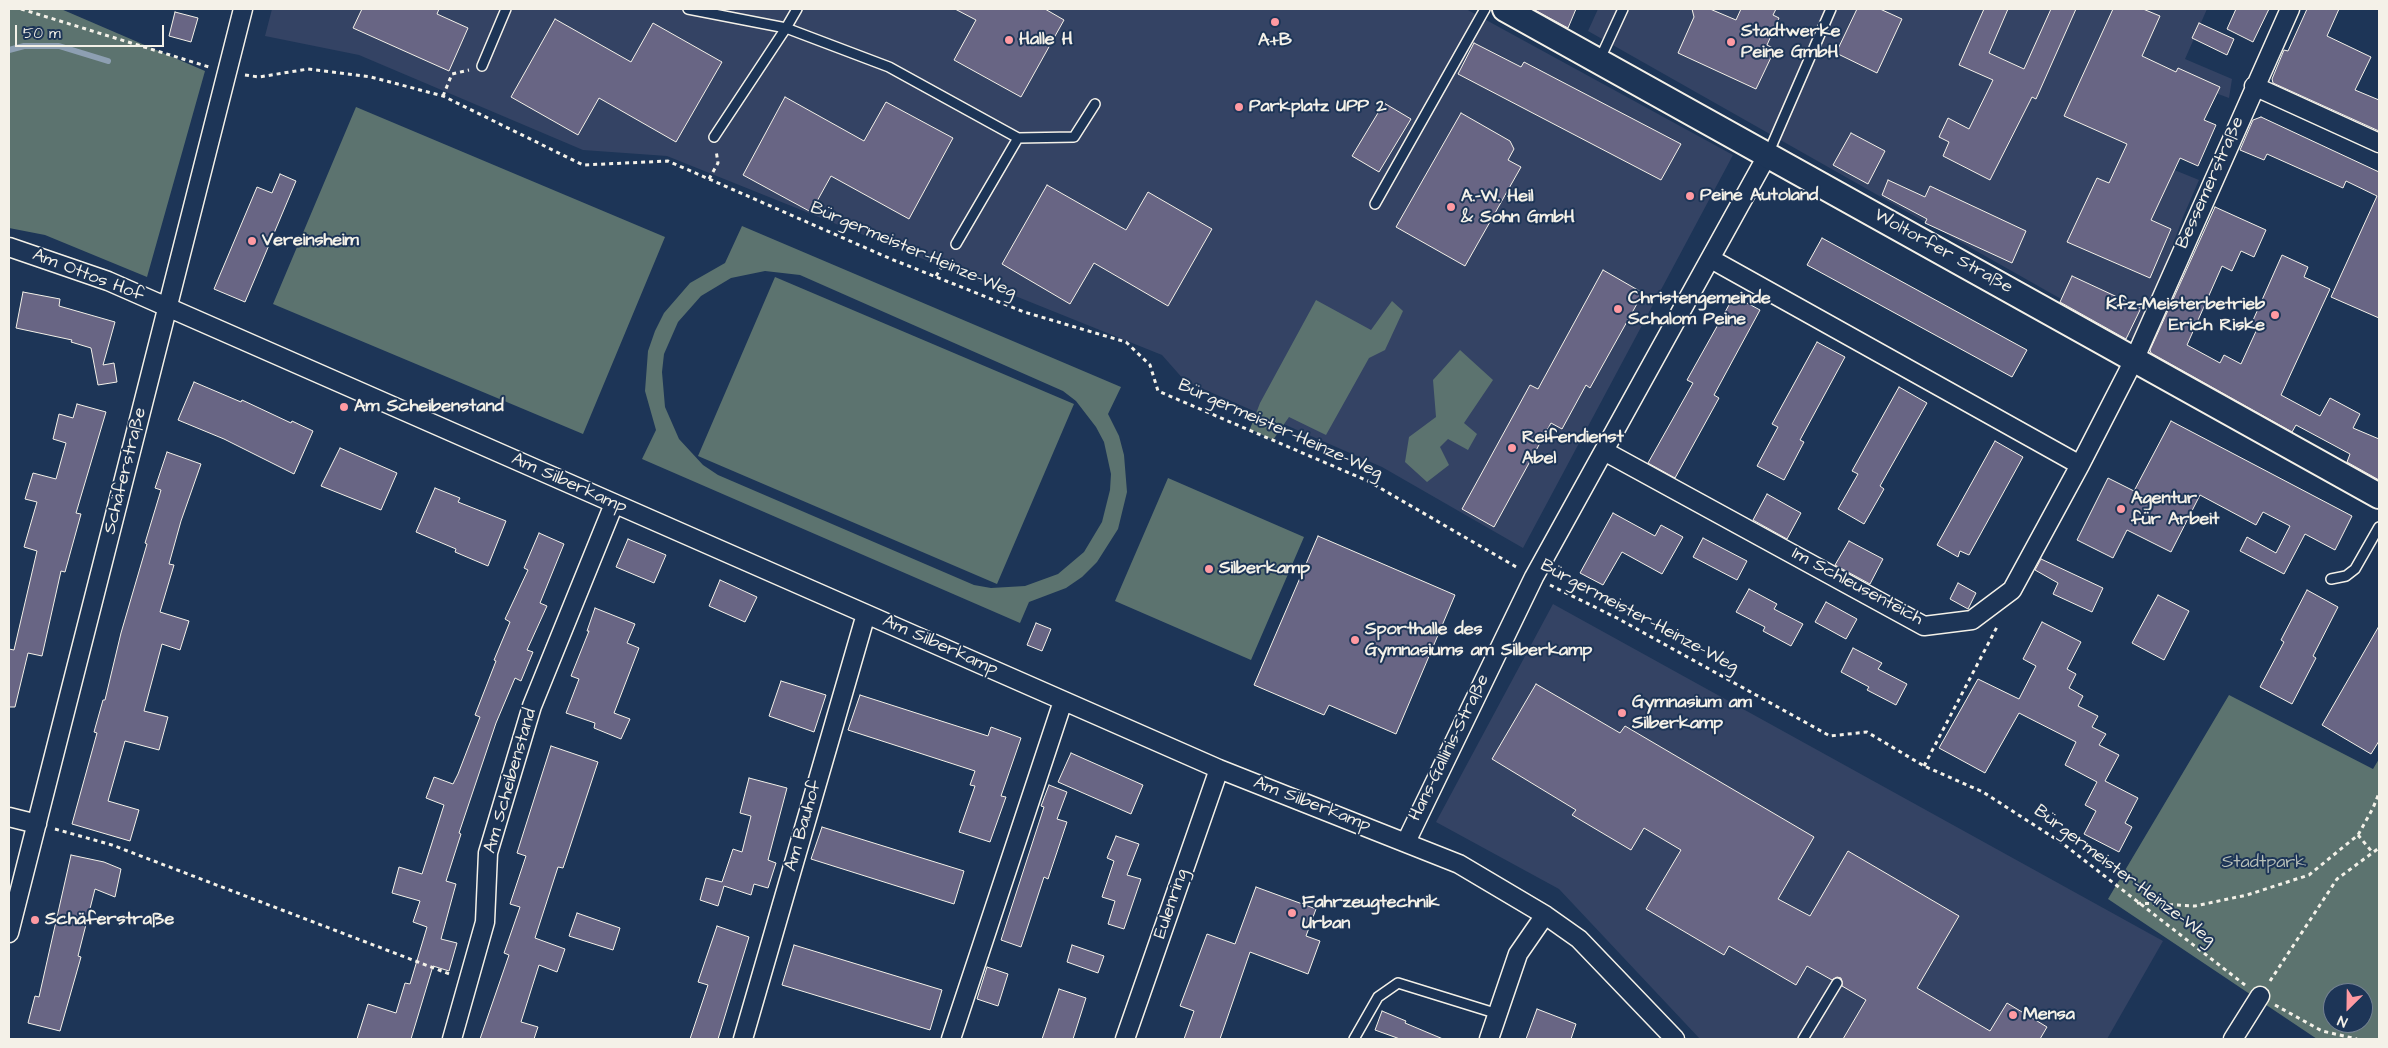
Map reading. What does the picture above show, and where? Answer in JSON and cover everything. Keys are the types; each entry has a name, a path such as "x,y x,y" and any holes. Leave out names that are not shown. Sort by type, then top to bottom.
{"street":[{"name":"Schäferstraße","path":"9,933 244,9"},
{"name":"Woltorfer Straße","path":"1505,9 2135,358 2379,496"},
{"name":"Bessemerstraße","path":"2135,358 2254,86 2290,9"},
{"path":"2254,86 2379,143"},
{"name":"Hans-Gallinis-Straße","path":"1406,842 1534,577 1768,154"},
{"name":"Am Ottos Hof","path":"9,248 108,281 167,307"},
{"path":"1711,258 2080,465"},
{"name":"Am Silberkamp","path":"167,307 1219,769 1459,864 1545,915 1579,939 1675,1039"},
{"name":"Im Schleusenteich","path":"1604,451 1924,626 1972,620 2012,590 2080,465 2135,358"},
{"name":"Am Scheibenstand","path":"452,1039 485,922 488,852 532,706 614,504"},
{"name":"Am Bauhof","path":"743,1039 866,614"},
{"path":"951,1039 1063,701"},
{"name":"Eulenring","path":"1125,1039 1219,769"},
{"path":"9,817 37,824"},
{"path":"1489,1039 1518,954 1545,915"},
{"path":"2233,1039 2260,996"}],"lane":[{"path":"482,66 506,9"},
{"path":"688,9 786,28 889,66 1018,138 1074,137 1095,104"},
{"path":"714,137 797,9"},
{"path":"1374,204 1485,9"},
{"path":"1599,61 1623,9"},
{"path":"1768,154 1831,9"},
{"path":"956,244 1018,138"},
{"path":"2331,579 2346,576 2355,569 2379,527"},
{"path":"1354,1039 1378,997 1398,983 1498,1014"},
{"path":"1803,1039 1837,983"}],"path":[{"name":"Bürgermeister-Heinze-Weg","path":"21,9 228,72 259,77 308,69 371,77 443,96 583,165 668,161 1024,312 1126,342 1150,365 1158,391 1368,481 1534,577 1617,618 1830,736 1867,732 1924,766 1982,792 2062,843 2137,903 2260,996 2322,1031 2356,1039"},
{"path":"443,96 452,74 482,66"},
{"path":"709,179 718,163 714,137"},
{"path":"936,276 956,244"},
{"path":"1924,766 1992,640 1999,623"},
{"path":"2137,903 2195,906 2247,895 2309,875 2358,835 2379,793"},
{"path":"37,824 112,845 469,981"},
{"path":"2358,835 2373,853"},
{"path":"2260,996 2337,879 2379,848"}],"shaded area":[{"path":"272,9 1466,9 1733,155 1523,548 1382,467 1185,381 1162,355 667,156 583,150 359,55 265,36"},
{"path":"1598,9 2207,9 2185,59 2232,79 2229,98 2202,88 2167,167 2199,180 2183,217 2137,342 1588,31"},
{"name":"Gymnasium am Silberkamp","path":"1553,604 2163,941 2107,1039 1700,1039 1559,889 1436,822"}],"green space":[{"path":"9,9 61,9 205,71 147,277 45,235 9,228"},
{"path":"356,107 665,237 583,434 273,304"},
{"path":"742,226 1121,387 1108,414 1119,436 1124,455 1127,492 1118,529 1097,562 1082,577 1066,588 1029,602 1020,623 642,459 656,430 645,391 648,351 655,331 664,313 690,283 725,263","holes":["765,271 800,275 1063,391 1076,401 1096,427 1104,442 1111,474 1110,490 1102,522 1084,552 1058,574 1025,586 991,588 974,585 718,475 703,465 679,439 665,407 662,372 664,354 678,322 701,296 731,278"]},
{"path":"775,277 1074,404 997,584 698,456"},
{"path":"1316,300 1371,330 1392,301 1403,311 1385,350 1369,358 1326,435 1289,417 1273,440 1250,429 1260,403"},
{"path":"1460,350 1493,380 1464,423 1477,434 1468,450 1448,439 1440,447 1449,465 1427,482 1405,462 1409,437 1436,417 1433,380"},
{"name":"Silberkamp","path":"1168,478 1304,537 1251,660 1115,601"},
{"name":"Stadtpark","path":"2229,695 2373,769 2379,759 2379,1039 2317,1039 2108,899"}],"building":[{"path":"362,9 439,9 437,14 468,28 449,71 353,28"},
{"name":"Halle H","path":"955,9 1045,9 1064,20 1021,97 954,60 976,20"},
{"path":"1533,9 1576,9 1568,28"},
{"path":"1692,9 1710,9 1736,20 1741,9 1776,9 1773,15 1779,18 1767,45 1775,49 1756,89 1678,53 1694,17"},
{"path":"1857,9 1880,9 1902,19 1877,73 1836,53"},
{"path":"1984,9 2008,9 1989,53 2024,69 2051,9 2076,9 2036,99 2032,97 1990,180 1943,156 1949,142 1939,137 1948,118 1969,129 1993,80 1959,65"},
{"path":"2113,9 2143,9 2160,16 2142,56 2176,72 2178,68 2220,87 2204,120 2216,125 2198,166 2180,158 2151,220 2171,229 2150,278 2067,242 2097,178 2109,183 2127,144 2064,116"},
{"path":"2236,9 2269,9 2253,42 2227,29"},
{"path":"2307,9 2339,9 2327,36 2371,57 2355,90 2379,100 2379,131 2273,83 2272,79 2284,50 2288,51"},
{"path":"175,12 198,18 191,42 169,36"},
{"path":"555,19 631,62 653,23 722,62 676,142 599,98 578,135 511,97"},
{"path":"2199,23 2234,39 2227,55 2192,38"},
{"path":"1474,43 1521,67 1524,62 1681,144 1661,180 1458,74"},
{"path":"785,97 864,141 886,102 953,138 909,219 831,176 811,212 743,175"},
{"path":"1384,103 1411,119 1379,172 1352,156"},
{"path":"1461,113 1510,141 1514,149 1508,160 1521,167 1465,266 1396,227"},
{"path":"2261,117 2379,172 2379,318 2331,297 2377,196 2346,181 2343,188 2267,154 2264,160 2240,150 2253,120"},
{"path":"1851,133 1885,151 1868,184 1833,165"},
{"name":"Vereinsheim","path":"280,174 296,181 245,302 214,289 257,187 272,193"},
{"path":"1888,180 1925,197 1930,186 2026,231 2012,263 1925,223 1927,219 1882,195"},
{"path":"1047,185 1126,230 1148,192 1212,229 1168,306 1094,263 1070,304 1002,264"},
{"path":"2215,207 2266,230 2254,257 2241,251 2232,271 2222,266 2187,345 2220,363 2224,355 2241,364 2257,329 2250,327 2282,255 2308,267 2304,277 2330,289 2281,395 2320,416 2330,398 2360,414 2353,428 2379,439 2379,480 2347,462 2350,454 2296,425 2292,432 2151,353 2150,350"},
{"path":"1822,238 2027,350 2012,377 1807,265"},
{"path":"1603,270 1643,293 1590,388 1586,385 1562,429 1551,423 1494,527 1462,509 1530,385 1538,389"},
{"path":"2072,276 2141,308 2126,339 2060,302"},
{"path":"23,292 60,299 59,306 115,322 103,365 114,363 117,382 98,385 91,348 71,342 72,340 16,328"},
{"path":"1734,296 1760,310 1714,395 1719,398 1675,478 1648,463 1693,383 1687,380"},
{"path":"1817,342 1845,357 1800,440 1804,442 1784,480 1757,466 1778,427 1772,424"},
{"path":"194,382 241,402 242,400 313,431 294,474 224,439 178,420"},
{"path":"1899,387 1927,403 1880,486 1884,489 1864,524 1838,509 1858,474 1852,471"},
{"path":"77,404 106,412 76,513 81,514 65,572 61,571 42,656 28,653 15,707 9,707 9,649 14,650 37,551 24,547 37,502 25,499 33,473 56,479 66,443 53,439 59,414 73,418"},
{"path":"2171,421 2352,516 2335,550 2305,534 2284,574 2240,551 2247,537 2276,553 2290,526 2263,512 2256,525 2200,495 2171,552 2127,530 2113,558 2077,540 2108,478 2134,491"},
{"path":"1995,441 2023,457 1969,555 1960,551 1958,557 1937,545"},
{"path":"340,448 397,473 381,510 321,486"},
{"path":"167,452 201,464 181,521 169,564 174,565 160,612 189,621 180,650 162,644 144,711 168,717 159,750 125,741 108,801 139,810 130,841 72,824 97,733 94,732 103,700 105,700 121,633 147,544 145,543 161,490 155,488"},
{"path":"435,488 460,498 458,502 506,521 488,566 455,552 456,549 416,532"},
{"path":"1767,494 1801,513 1787,539 1753,520"},
{"path":"1613,513 1655,536 1661,525 1683,537 1662,574 1622,552 1603,585 1580,573"},
{"path":"539,533 564,544 540,603 547,606 527,650 533,652 521,681 515,678 496,723 459,833 461,834 446,881 456,884 441,939 457,943 449,971 433,966 411,1039 357,1039 368,1004 396,1013 405,983 410,984 427,927 413,922 420,901 392,893 399,867 422,874 444,805 426,798 434,777 453,784 458,774 480,717 475,715 496,661 494,660 510,622 505,619 528,570 524,568"},
{"name":"Sporthalle des Gymnasiums am Silberkamp","path":"1318,536 1455,595 1396,734 1329,705 1324,715 1254,685"},
{"path":"1703,538 1747,561 1737,580 1693,557"},
{"path":"628,539 666,555 654,583 616,567"},
{"path":"1849,541 1883,559 1870,584 1835,565"},
{"path":"2041,559 2103,588 2092,612 2053,594 2058,583 2035,570"},
{"path":"720,580 757,597 745,622 709,606"},
{"path":"1958,583 1976,593 1968,609 1950,599"},
{"path":"1749,589 1777,604 1774,609 1803,624 1791,646 1763,631 1765,627 1736,612"},
{"path":"2307,590 2338,607 2313,656 2316,658 2292,704 2260,687 2284,642 2281,640"},
{"path":"2158,595 2189,611 2164,660 2132,643"},
{"path":"1826,602 1857,619 1846,639 1815,622"},
{"path":"595,608 635,624 627,643 639,648 614,713 630,719 621,739 594,728 595,723 566,713 579,679 571,676 589,631 587,631"},
{"path":"2042,622 2081,642 2067,669 2076,674 2069,688 2083,696 2078,706 2098,716 2092,727 2106,734 2099,745 2119,755 2105,781 2138,798 2125,823 2132,827 2119,852 2084,834 2096,811 2085,805 2097,782 2065,765 2076,742 2019,713 1985,773 1939,748 1978,679 2019,699 2036,666 2023,659"},
{"path":"1036,623 1051,629 1042,651 1027,645"},
{"path":"2379,626 2379,741 2371,754 2322,725"},
{"path":"1853,648 1882,663 1878,669 1907,684 1896,705 1867,690 1869,687 1841,672"},
{"path":"781,681 826,695 814,732 769,716"},
{"path":"1536,684 1620,733 1625,726 1814,837 1778,899 1810,916 1848,851 1959,916 1917,988 1990,1031 2007,1003 2047,1027 2040,1039 1843,1039 1866,1000 1842,986 1841,978 1837,977 1832,980 1807,966 1796,985 1729,946 1724,955 1646,909 1681,850 1644,828 1631,850 1572,815 1576,810 1492,759"},
{"path":"860,695 988,736 991,727 1021,738 1001,796 1006,797 990,842 959,832 975,786 970,785 975,771 848,730"},
{"path":"551,746 598,762 563,868 558,867 535,938 565,949 557,972 539,965 521,1022 538,1027 534,1039 480,1039 509,955 504,953 520,907 510,904 526,856 517,853"},
{"path":"1071,753 1143,785 1131,814 1058,782"},
{"path":"749,778 787,788 768,860 776,863 768,888 754,884 751,895 724,886 718,906 700,900 706,878 722,882 733,849 742,852 751,816 740,813"},
{"path":"1049,785 1067,792 1057,819 1067,822 1048,879 1044,877 1021,947 1001,940 1044,807 1041,806"},
{"path":"822,827 964,871 954,904 811,859"},
{"path":"1116,836 1139,844 1127,875 1141,879 1124,929 1108,924 1115,901 1102,897 1114,861 1107,858"},
{"path":"71,855 104,862 121,869 115,897 95,889 78,956 81,957 60,1031 28,1023 35,996 39,997"},
{"path":"1256,887 1316,909 1306,936 1320,941 1308,974 1250,952 1220,1039 1184,1039 1194,1011 1180,1006 1207,934 1235,944"},
{"path":"577,913 620,928 613,950 569,936"},
{"path":"717,926 749,937 718,1039 690,1039 708,985 698,982"},
{"path":"794,945 942,990 930,1030 782,985"},
{"path":"1072,945 1104,956 1098,973 1067,962"},
{"path":"987,967 1008,974 998,1006 977,999"},
{"path":"1059,989 1086,998 1073,1039 1042,1039"},
{"path":"1537,1009 1576,1024 1571,1039 1526,1039"},
{"path":"1382,1011 1443,1039 1400,1039 1375,1030"}],"waterway":[{"path":"9,50 24,46 59,46 108,61"}],"place":[{"name":"A+B","path":"1275,22"},
{"name":"Halle H","path":"1009,40"},
{"name":"Stadtwerke Peine GmbH","path":"1731,42"},
{"name":"Parkplatz UPP 2","path":"1239,107"},
{"name":"Peine Autoland","path":"1690,196"},
{"name":"A.-W. Heil & Sohn GmbH","path":"1451,207"},
{"name":"Vereinsheim","path":"252,241"},
{"name":"Christengemeinde Schalom Peine","path":"1618,309"},
{"name":"Kfz-Meisterbetrieb Erich Riske","path":"2275,315"},
{"name":"Am Scheibenstand","path":"344,407"},
{"name":"Reifendienst Abel","path":"1512,448"},
{"name":"Agentur für Arbeit","path":"2121,509"},
{"name":"Silberkamp","path":"1209,569"},
{"name":"Sporthalle des Gymnasiums am Silberkamp","path":"1355,640"},
{"name":"Gymnasium am Silberkamp","path":"1622,713"},
{"name":"Fahrzeugtechnik Urban","path":"1292,913"},
{"name":"Schäferstraße","path":"35,920"},
{"name":"Mensa","path":"2013,1015"}]}
